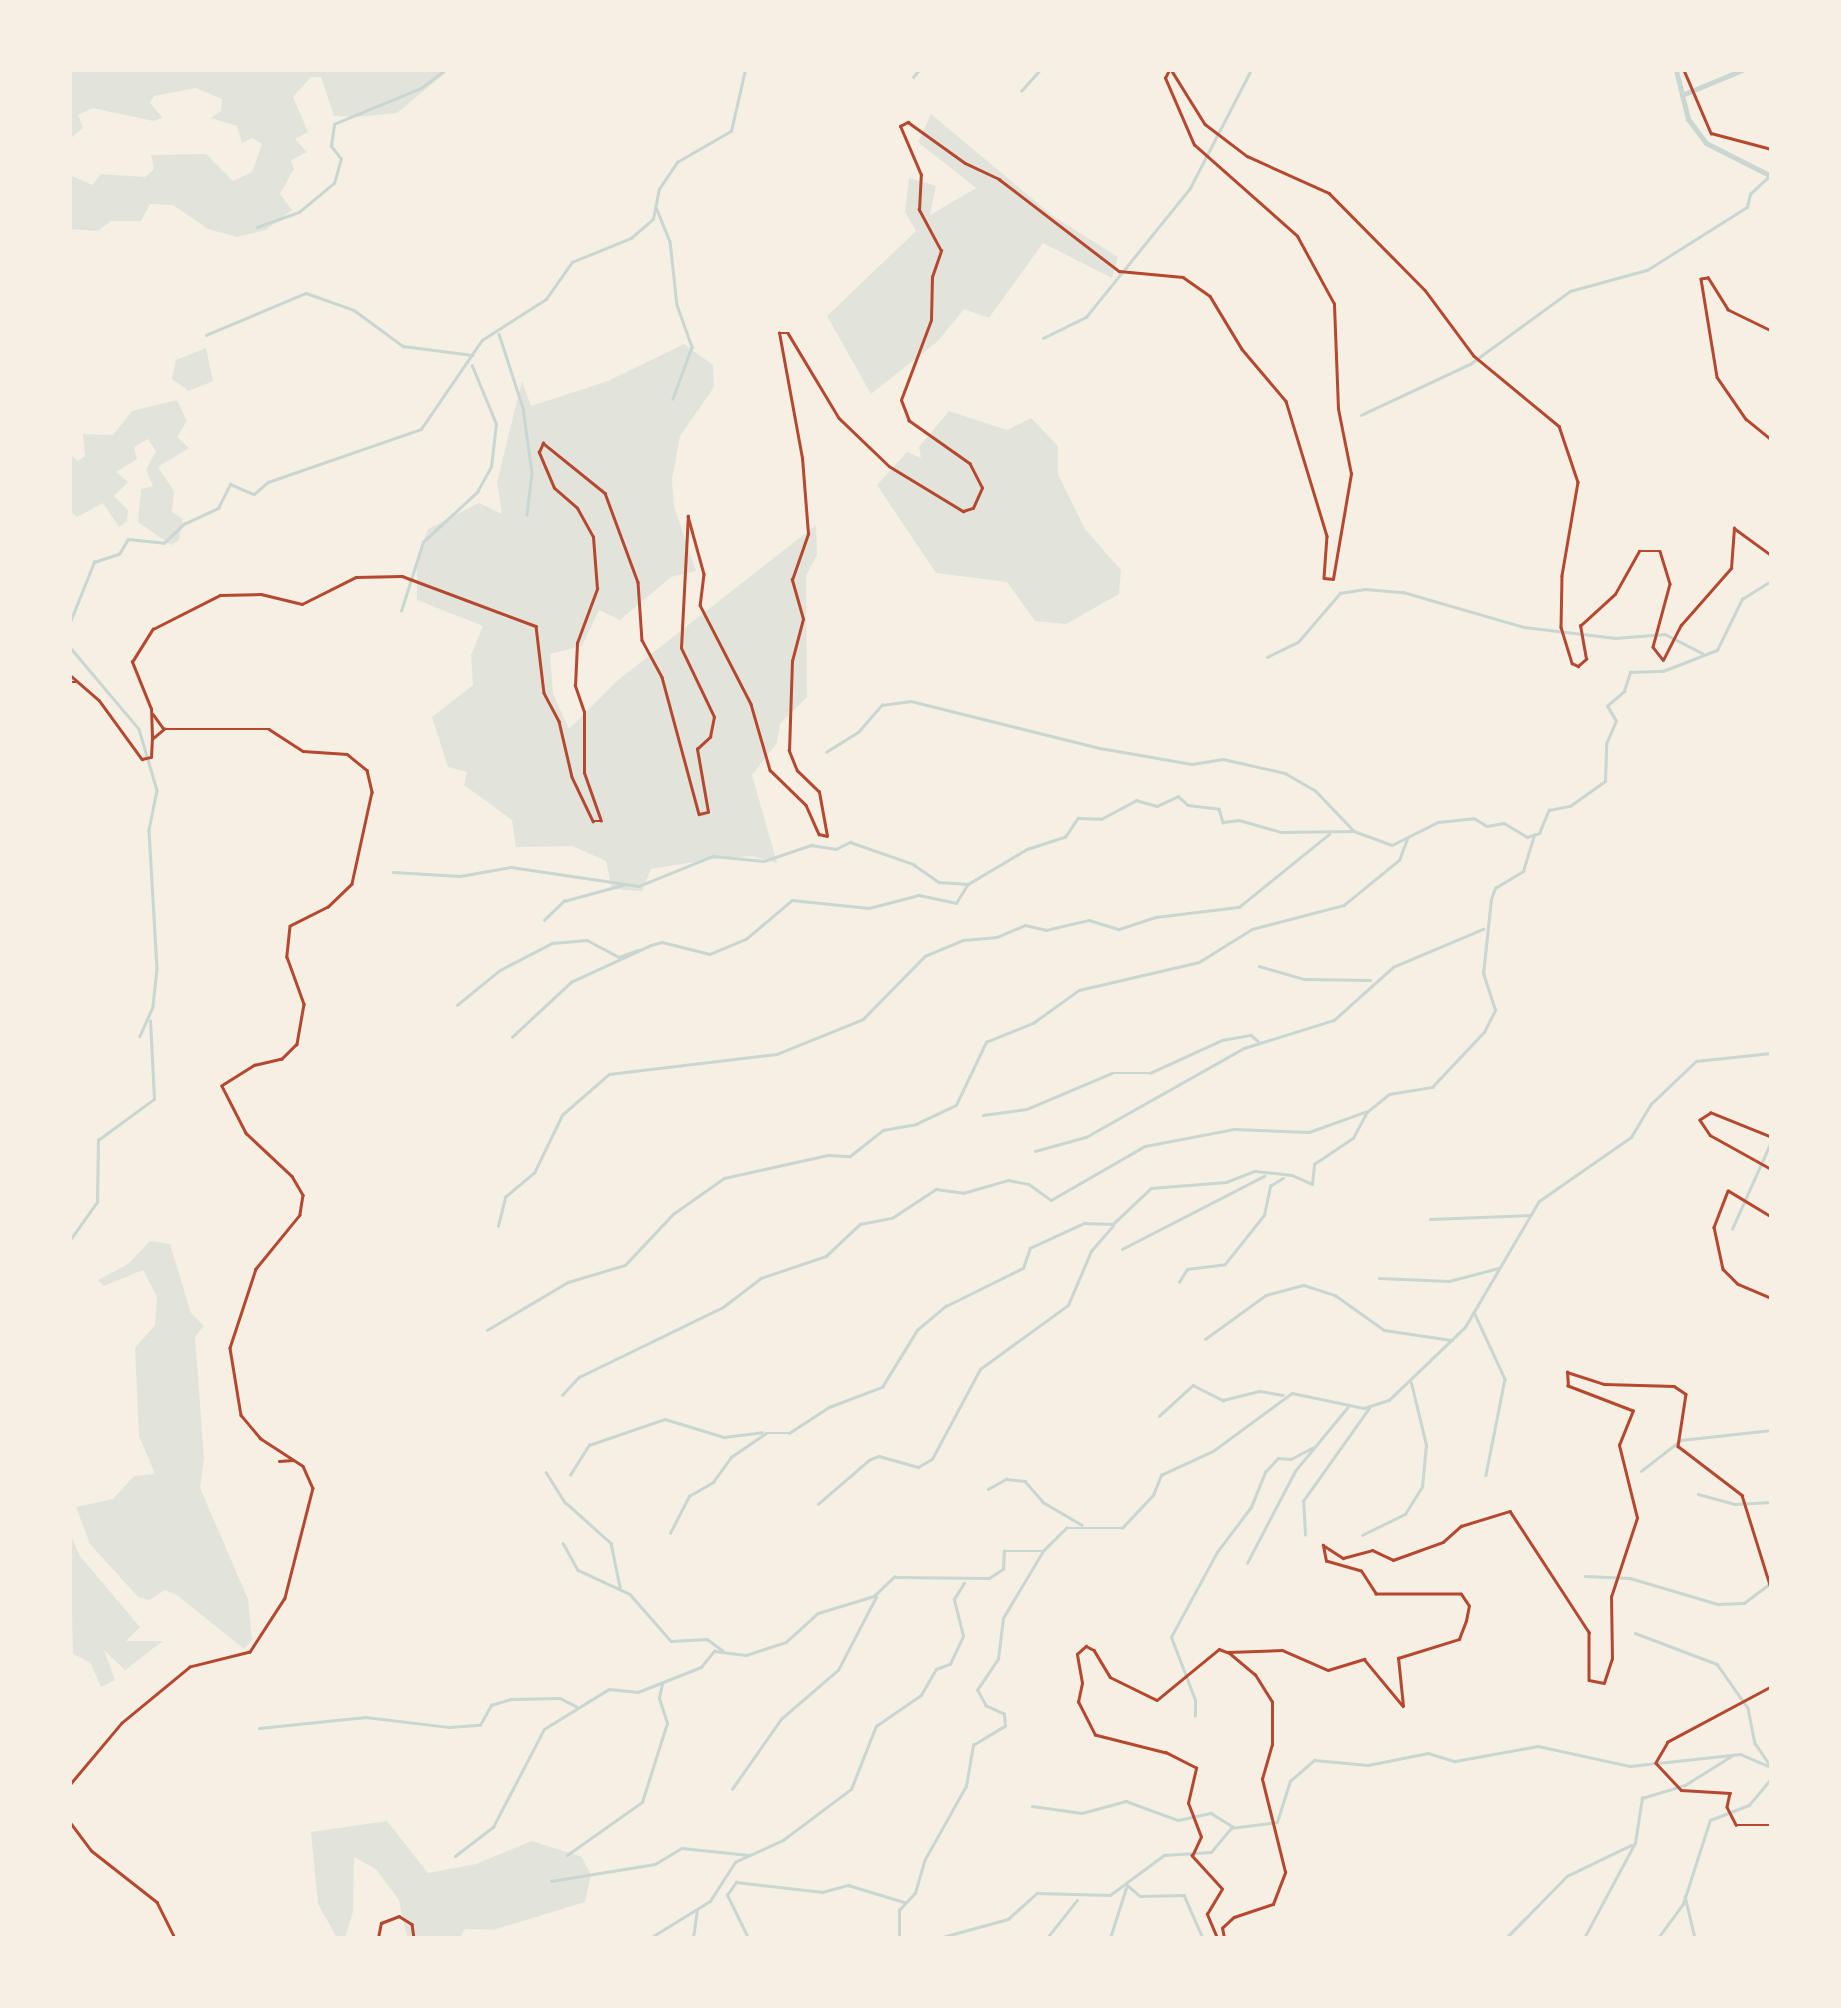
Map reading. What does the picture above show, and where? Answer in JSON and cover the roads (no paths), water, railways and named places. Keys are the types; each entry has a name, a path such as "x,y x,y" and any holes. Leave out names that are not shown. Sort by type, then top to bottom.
{"street":[{"path":"164,729 152,712 132,662 154,629 220,595 260,594 302,604 356,577 402,576 536,626 544,693 560,721 572,776 593,821 600,821 584,773 584,712 574,677 577,643 597,589 593,537 577,508 554,488 539,452 544,443 605,494 638,582 642,640 662,678 699,814 708,812 697,752 714,718 681,648 688,516 704,574 700,605 751,704 770,770 806,805 819,834 828,836 819,792 797,771 789,751 792,661 803,619 792,580 808,534 802,458 779,332 788,333 839,418 889,466 963,511 973,508 982,488 970,464 909,421 900,400 931,320 932,277 941,251 919,210 921,175 900,126 908,122 965,164 1000,179 1119,270 1183,278 1210,296 1242,348 1286,401 1327,536 1324,578 1333,579 1352,474 1338,409 1334,304 1297,236 1194,146 1165,78 1170,70 1205,124 1247,156 1329,193 1425,290 1474,356 1558,426 1578,482 1562,576 1561,626 1572,662 1578,666 1586,659 1580,626 1615,594 1639,551 1660,551 1670,584 1653,647 1663,660 1680,626 1731,568 1734,528 1771,554"},
{"path":"1684,70 1711,133 1771,150"},
{"path":"1771,331 1728,310 1708,278 1701,279 1716,377 1746,418 1771,439"},
{"path":"70,675 73,682 98,700 142,759 150,757 152,712"},
{"path":"70,1785 122,1724 179,1675 205,1660 246,1655 272,1628 312,1498 310,1479 294,1460 242,1415 230,1348 251,1280 300,1215 303,1195 292,1176 246,1132 222,1086 256,1065 288,1056 297,1044 304,1004 287,957 290,926 328,908 352,884 371,781 347,754 303,751 268,729 164,729 152,738"},
{"path":"1771,1137 1712,1113 1700,1120 1710,1135 1771,1169"},
{"path":"1771,1216 1728,1192 1714,1227 1723,1269 1738,1284 1771,1298"},
{"path":"1228,1652 1272,1648 1328,1670 1364,1659 1404,1706 1398,1658 1459,1640 1466,1598 1452,1590 1416,1598 1376,1594 1361,1571 1326,1562 1323,1546 1343,1558 1372,1550 1394,1560 1506,1510 1590,1632 1589,1680 1604,1683 1612,1658 1611,1597 1636,1518 1618,1445 1634,1411 1568,1386 1563,1378 1570,1371 1604,1384 1653,1383 1686,1394 1678,1446 1742,1495 1771,1588"},
{"path":"278,1461 294,1460"},
{"path":"1217,1938 1208,1914 1222,1889 1192,1856 1201,1837 1188,1803 1196,1768 1166,1753 1095,1736 1078,1702 1082,1683 1076,1654 1086,1646 1094,1650 1110,1677 1157,1700 1219,1649 1255,1675 1272,1702 1272,1745 1262,1779 1285,1872 1273,1904 1234,1916 1222,1928 1224,1938"},
{"path":"1771,1687 1668,1742 1656,1762 1681,1790 1708,1787 1730,1793 1727,1807 1736,1825 1771,1825"},
{"path":"70,1822 92,1851 157,1902 176,1938"},
{"path":"378,1938 381,1923 398,1916 412,1924 414,1938"}],"waterway":[{"path":"257,227 299,212 334,183 341,159 331,146 334,124 421,88 445,70"},
{"path":"70,622 94,562 119,554 128,539 164,543 184,524 218,508 230,484 254,494 268,482 421,429 482,340 546,299 572,262 631,238 653,219 659,189 677,162 731,131 745,70"},
{"path":"913,77 919,70"},
{"path":"1021,91 1040,70"},
{"path":"1043,338 1086,317 1190,188 1251,70"},
{"path":"1676,70 1688,119 1706,143 1771,176"},
{"path":"1682,95 1742,70"},
{"path":"1361,415 1470,364 1570,291 1647,270 1747,207 1750,194 1769,176"},
{"path":"656,207 670,241 677,305 692,347 673,399"},
{"path":"206,335 306,293 354,310 403,346 472,355"},
{"path":"499,334 523,408 532,473 527,515"},
{"path":"401,611 423,542 477,492 491,467 496,424 472,366"},
{"path":"393,872 460,876 511,867 639,886 713,856 764,861 811,845 836,849 850,842 913,864 939,882 968,884 1027,849 1065,837 1078,818 1101,819 1136,800 1157,806 1178,796 1188,805 1219,809 1223,822 1239,820 1281,832 1354,831 1392,845 1438,822 1474,818 1487,826 1504,823 1527,837 1539,833 1549,810 1570,806 1605,781 1606,744 1616,721 1607,706 1624,691 1630,672 1663,671 1717,650 1742,599 1771,581"},
{"path":"1267,657 1298,642 1340,593 1365,589 1403,592 1524,627 1615,638 1665,634 1702,653"},
{"path":"70,647 139,729 157,790 149,830 157,968 153,1007 140,1036"},
{"path":"826,752 859,731 882,705 911,701 1100,748 1192,764 1223,759 1285,773 1315,790 1354,831"},
{"path":"498,1226 505,1197 534,1173 562,1115 609,1074 777,1054 863,1019 925,956 963,940 997,937 1025,925 1046,930 1089,920 1119,929 1156,917 1239,907 1329,834"},
{"path":"670,1533 689,1496 713,1482 731,1457 766,1433 789,1433 829,1407 882,1387 917,1330 946,1306 1023,1268 1030,1248 1084,1223 1113,1224 1151,1188 1226,1182 1255,1171 1292,1175 1312,1184 1314,1164 1353,1138 1367,1112 1389,1094 1432,1087 1484,1032 1495,1010 1483,974 1491,899 1495,888 1523,871 1534,835"},
{"path":"487,1330 568,1282 625,1265 673,1214 724,1178 828,1155 850,1156 883,1130 916,1124 956,1105 986,1042 1033,1023 1079,990 1199,962 1252,929 1344,905 1399,860 1407,839"},
{"path":"544,920 564,901 626,884"},
{"path":"512,1037 571,982 651,945 662,942 710,954 746,939 792,900 869,908 919,895 956,903 968,884"},
{"path":"1035,1151 1086,1137 1244,1048 1334,1020 1393,967 1483,929"},
{"path":"457,1005 500,970 552,943 587,940 619,957 638,950"},
{"path":"1259,966 1304,979 1370,980"},
{"path":"70,1240 97,1202 98,1140 154,1099 150,1021"},
{"path":"983,1115 1027,1109 1112,1073 1150,1073 1222,1040 1251,1035 1258,1041"},
{"path":"455,1856 493,1827 544,1729 609,1689 638,1692 701,1667 714,1651 746,1655 786,1642 818,1613 874,1596 894,1577 989,1578 1003,1569 1004,1551 1043,1551 1066,1528 1122,1528 1153,1495 1161,1475 1213,1451 1292,1393 1364,1408 1389,1400 1465,1327 1539,1201 1631,1137 1651,1104 1696,1061 1771,1053"},
{"path":"562,1395 579,1377 723,1307 761,1278 826,1256 860,1224 892,1218 936,1189 963,1193 1008,1180 1029,1184 1051,1200 1145,1146 1234,1129 1309,1132 1365,1112"},
{"path":"1732,1229 1771,1142"},
{"path":"1122,1249 1264,1176"},
{"path":"1179,1282 1187,1269 1225,1264 1264,1215 1270,1186 1283,1178"},
{"path":"1430,1219 1531,1215"},
{"path":"818,1504 869,1460 879,1456 918,1467 932,1459 980,1369 1068,1305 1091,1251 1113,1226"},
{"path":"1379,1278 1449,1281 1499,1268"},
{"path":"1205,1339 1266,1295 1304,1285 1335,1295 1384,1330 1452,1340"},
{"path":"1474,1312 1505,1379 1486,1475"},
{"path":"1362,1535 1405,1514 1422,1487 1426,1445 1411,1383"},
{"path":"1159,1416 1193,1385 1223,1400 1260,1391 1283,1395"},
{"path":"1247,1563 1295,1471 1347,1408"},
{"path":"1305,1535 1303,1501 1369,1408"},
{"path":"570,1475 589,1445 665,1419 724,1437 762,1432"},
{"path":"1641,1471 1681,1440 1771,1430"},
{"path":"1195,1716 1195,1700 1171,1637 1217,1552 1251,1507 1265,1472 1278,1458 1291,1459 1312,1448"},
{"path":"546,1472 565,1502 611,1543 620,1587"},
{"path":"988,1489 1006,1479 1025,1481 1043,1502 1082,1525"},
{"path":"1698,1494 1735,1504 1771,1502"},
{"path":"563,1543 578,1570 630,1594 671,1641 707,1639 722,1650"},
{"path":"871,1938 899,1938 899,1910 915,1893 924,1861 966,1786 973,1745 1005,1726 1004,1714 986,1706 977,1690 998,1659 1003,1618 1043,1551"},
{"path":"1585,1576 1630,1578 1718,1604 1744,1603 1771,1583"},
{"path":"650,1938 710,1901 735,1862 783,1840 851,1789 876,1726 921,1695 936,1669 950,1664 963,1636 954,1599 964,1583"},
{"path":"732,1789 781,1719 838,1670 876,1597"},
{"path":"1635,1633 1717,1664 1748,1708 1755,1743 1769,1764"},
{"path":"567,1855 642,1802 667,1723 659,1698 662,1684"},
{"path":"259,1728 365,1717 449,1727 480,1725 491,1705 511,1699 560,1698 576,1706"},
{"path":"939,1938 1008,1919 1037,1893 1110,1895 1164,1855 1211,1852 1231,1828 1277,1822 1290,1781 1314,1760 1368,1765 1428,1753 1455,1761 1538,1746 1630,1766 1740,1754 1771,1767"},
{"path":"1584,1938 1635,1843 1642,1798 1685,1785 1733,1755"},
{"path":"1658,1938 1683,1904 1710,1820 1749,1805 1771,1779"},
{"path":"1032,1806 1082,1813 1126,1801 1178,1820 1211,1813 1233,1827"},
{"path":"1506,1938 1567,1876 1631,1845"},
{"path":"551,1881 655,1864 682,1848 749,1855"},
{"path":"748,1938 727,1895 736,1882 822,1892 848,1885 904,1902"},
{"path":"1127,1885 1140,1896 1184,1895 1203,1938"},
{"path":"1110,1938 1126,1888"},
{"path":"1685,1896 1695,1938"},
{"path":"1047,1938 1077,1900"},
{"path":"693,1938 697,1910"}]}
